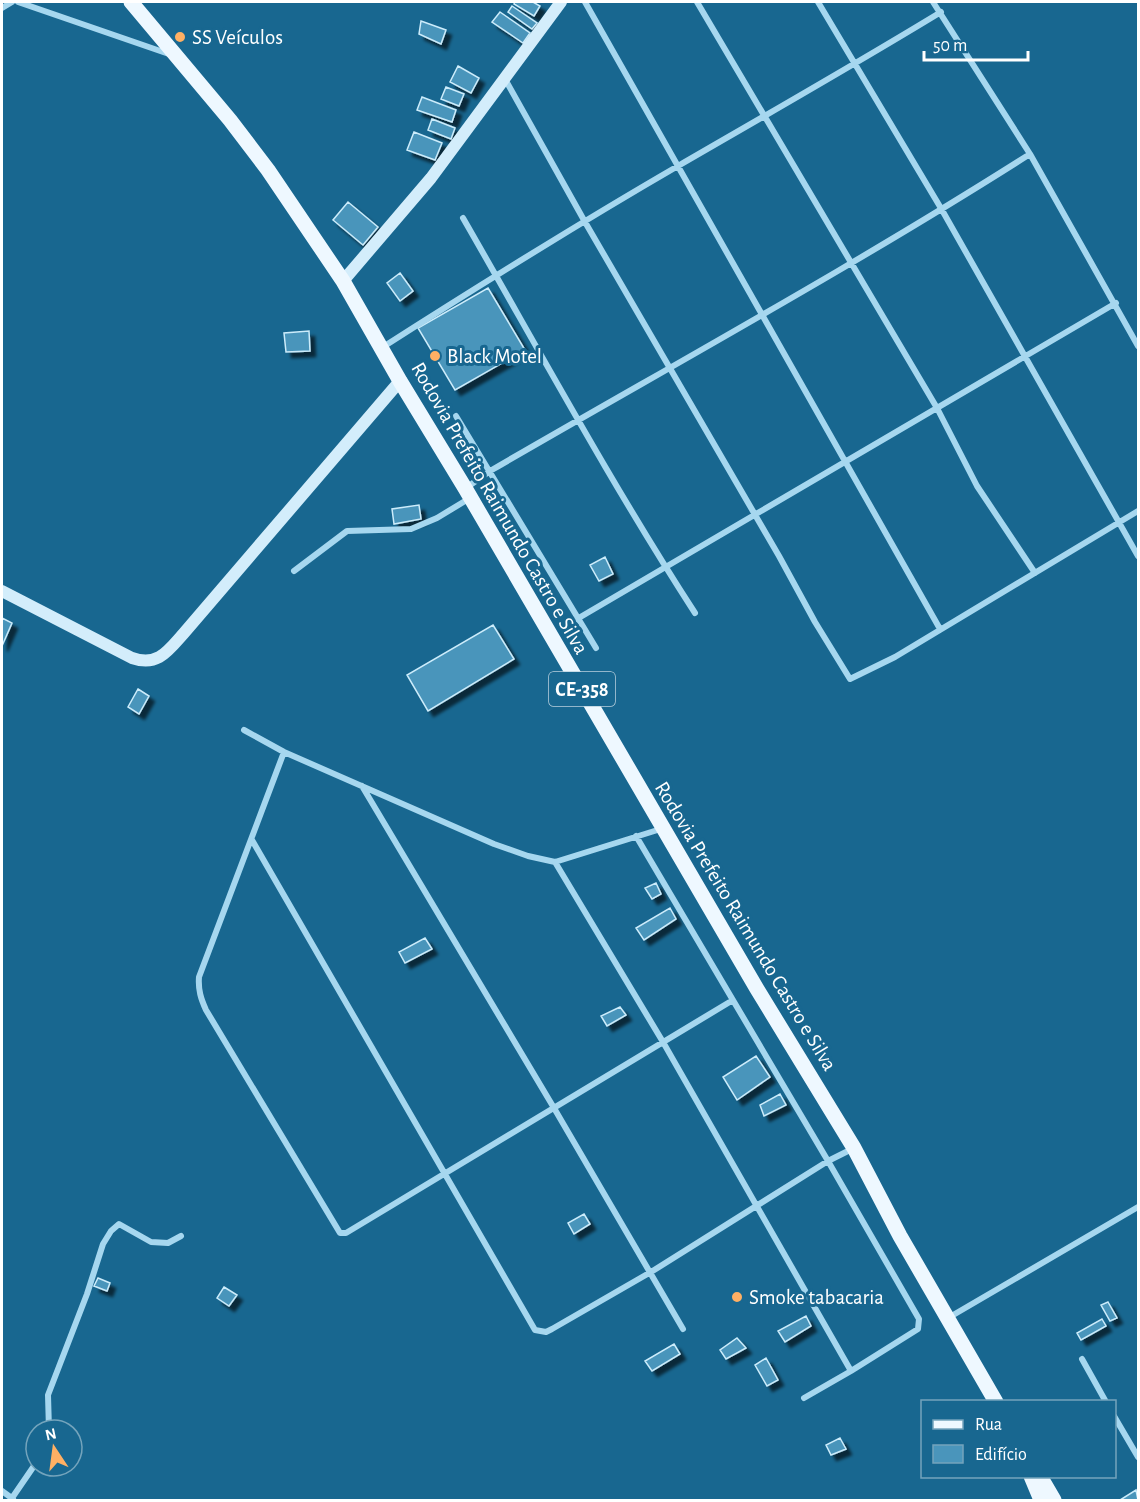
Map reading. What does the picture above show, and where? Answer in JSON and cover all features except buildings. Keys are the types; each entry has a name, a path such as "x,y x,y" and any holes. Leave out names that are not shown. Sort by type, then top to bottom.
{"main road":[{"name":"Rodovia Prefeito Raimundo Castro e Silva","path":"131,2 237,128 343,281 757,989 854,1148 900,1236 995,1400"},
{"path":"1032,1478 1041,1500"},
{"path":"1041,1478 1054,1500"}],"street":[{"path":"2,8 12,2"},
{"path":"18,2 176,56"},
{"path":"343,281 431,178 561,2"},
{"path":"585,2 940,629"},
{"path":"697,2 937,408 977,486 1035,573"},
{"path":"818,2 857,63 942,210 1138,556"},
{"path":"933,2 1030,154 1116,303 1138,346"},
{"path":"382,347 496,275 941,12"},
{"path":"505,78 585,222 850,679 895,657 1138,511"},
{"path":"294,571 347,531 411,529 436,518 468,493 490,471 853,263 1030,154"},
{"path":"463,218 665,567 695,613"},
{"path":"577,619 1116,303"},
{"path":"2,591 132,658 146,662 156,660 169,650 400,381"},
{"path":"456,416 596,648"},
{"path":"244,730 284,752 494,844 528,856 555,862 664,828"},
{"path":"284,752 199,977 200,998 340,1233 346,1233 733,1000"},
{"path":"362,786 683,1329"},
{"path":"636,836 828,1161 918,1320 918,1329 804,1398"},
{"path":"252,840 535,1329 546,1332 552,1329 651,1272 828,1161 854,1148"},
{"path":"555,862 663,1042 851,1371"},
{"path":"948,1318 1138,1207"},
{"path":"49,1418 48,1395 87,1294 103,1244 111,1231 119,1224 151,1242 168,1243 181,1236"},
{"path":"1082,1359 1105,1400"},
{"path":"1116,1419 1138,1457"},
{"path":"2,1491 14,1499 27,1478"}],"place":[{"name":"SS Veículos","path":"180,37"},
{"name":"Black Motel","path":"435,356"},
{"name":"Smoke tabacaria","path":"737,1297"}]}
